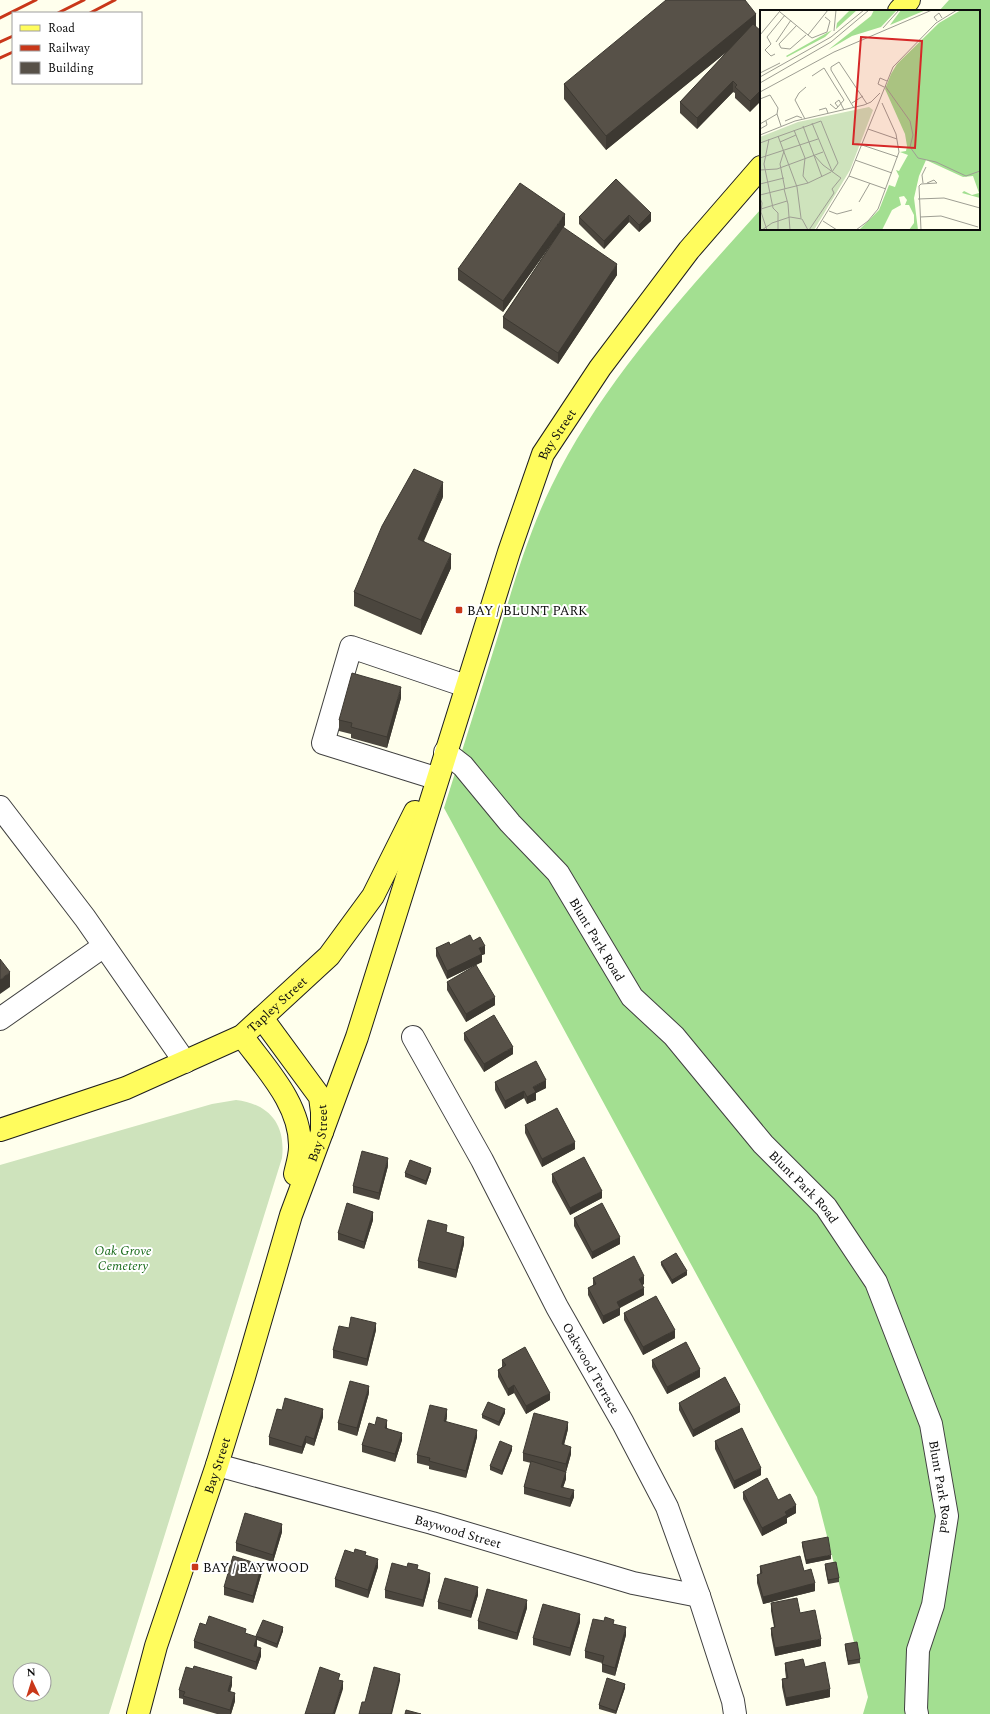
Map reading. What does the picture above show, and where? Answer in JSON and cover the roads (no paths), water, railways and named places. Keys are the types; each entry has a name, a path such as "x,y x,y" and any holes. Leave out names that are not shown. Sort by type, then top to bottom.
{"main road":[{"path":"900,10 909,0"},
{"name":"Bay Street","path":"445,752 509,552 543,454 600,368 689,250 760,168"},
{"path":"322,1132 356,1036 445,752"},
{"name":"Tapley Street","path":"0,1130 126,1088 242,1036 329,956 374,896 445,752"},
{"name":"Bay Street","path":"138,1714 156,1646 217,1465 291,1215 322,1132 320,1097 262,1018"},
{"name":"Bay Street","path":"242,1036 285,1097 292,1109 298,1129 300,1147 294,1181 291,1215"}],"street":[{"path":"432,777 323,743 350,647 466,686"},
{"name":"Blunt Park Road","path":"445,752 463,766 510,823 558,873 632,997 674,1036 763,1144 826,1207 876,1282 931,1424 947,1516 933,1605 918,1650 917,1714"},
{"path":"0,807 104,946 185,1062"},
{"path":"0,1019 104,946"},
{"name":"Oakwood Terrace","path":"413,1037 482,1160 557,1307 622,1423 667,1508 699,1596 735,1714"},
{"name":"Baywood Street","path":"217,1465 432,1523 633,1583 699,1596"}],"railway":[{"path":"0,18 36,0"},
{"path":"60,12 84,0"},
{"path":"92,12 115,0"},
{"path":"0,42 12,36"},
{"path":"0,58 12,52"}],"place":[{"name":"BAY / BLUNT PARK","path":"459,610"},
{"name":"BAY / BAYWOOD","path":"195,1567"}],"park label":[{"name":"Oak Grove Cemetery","path":"123,1258"}]}
